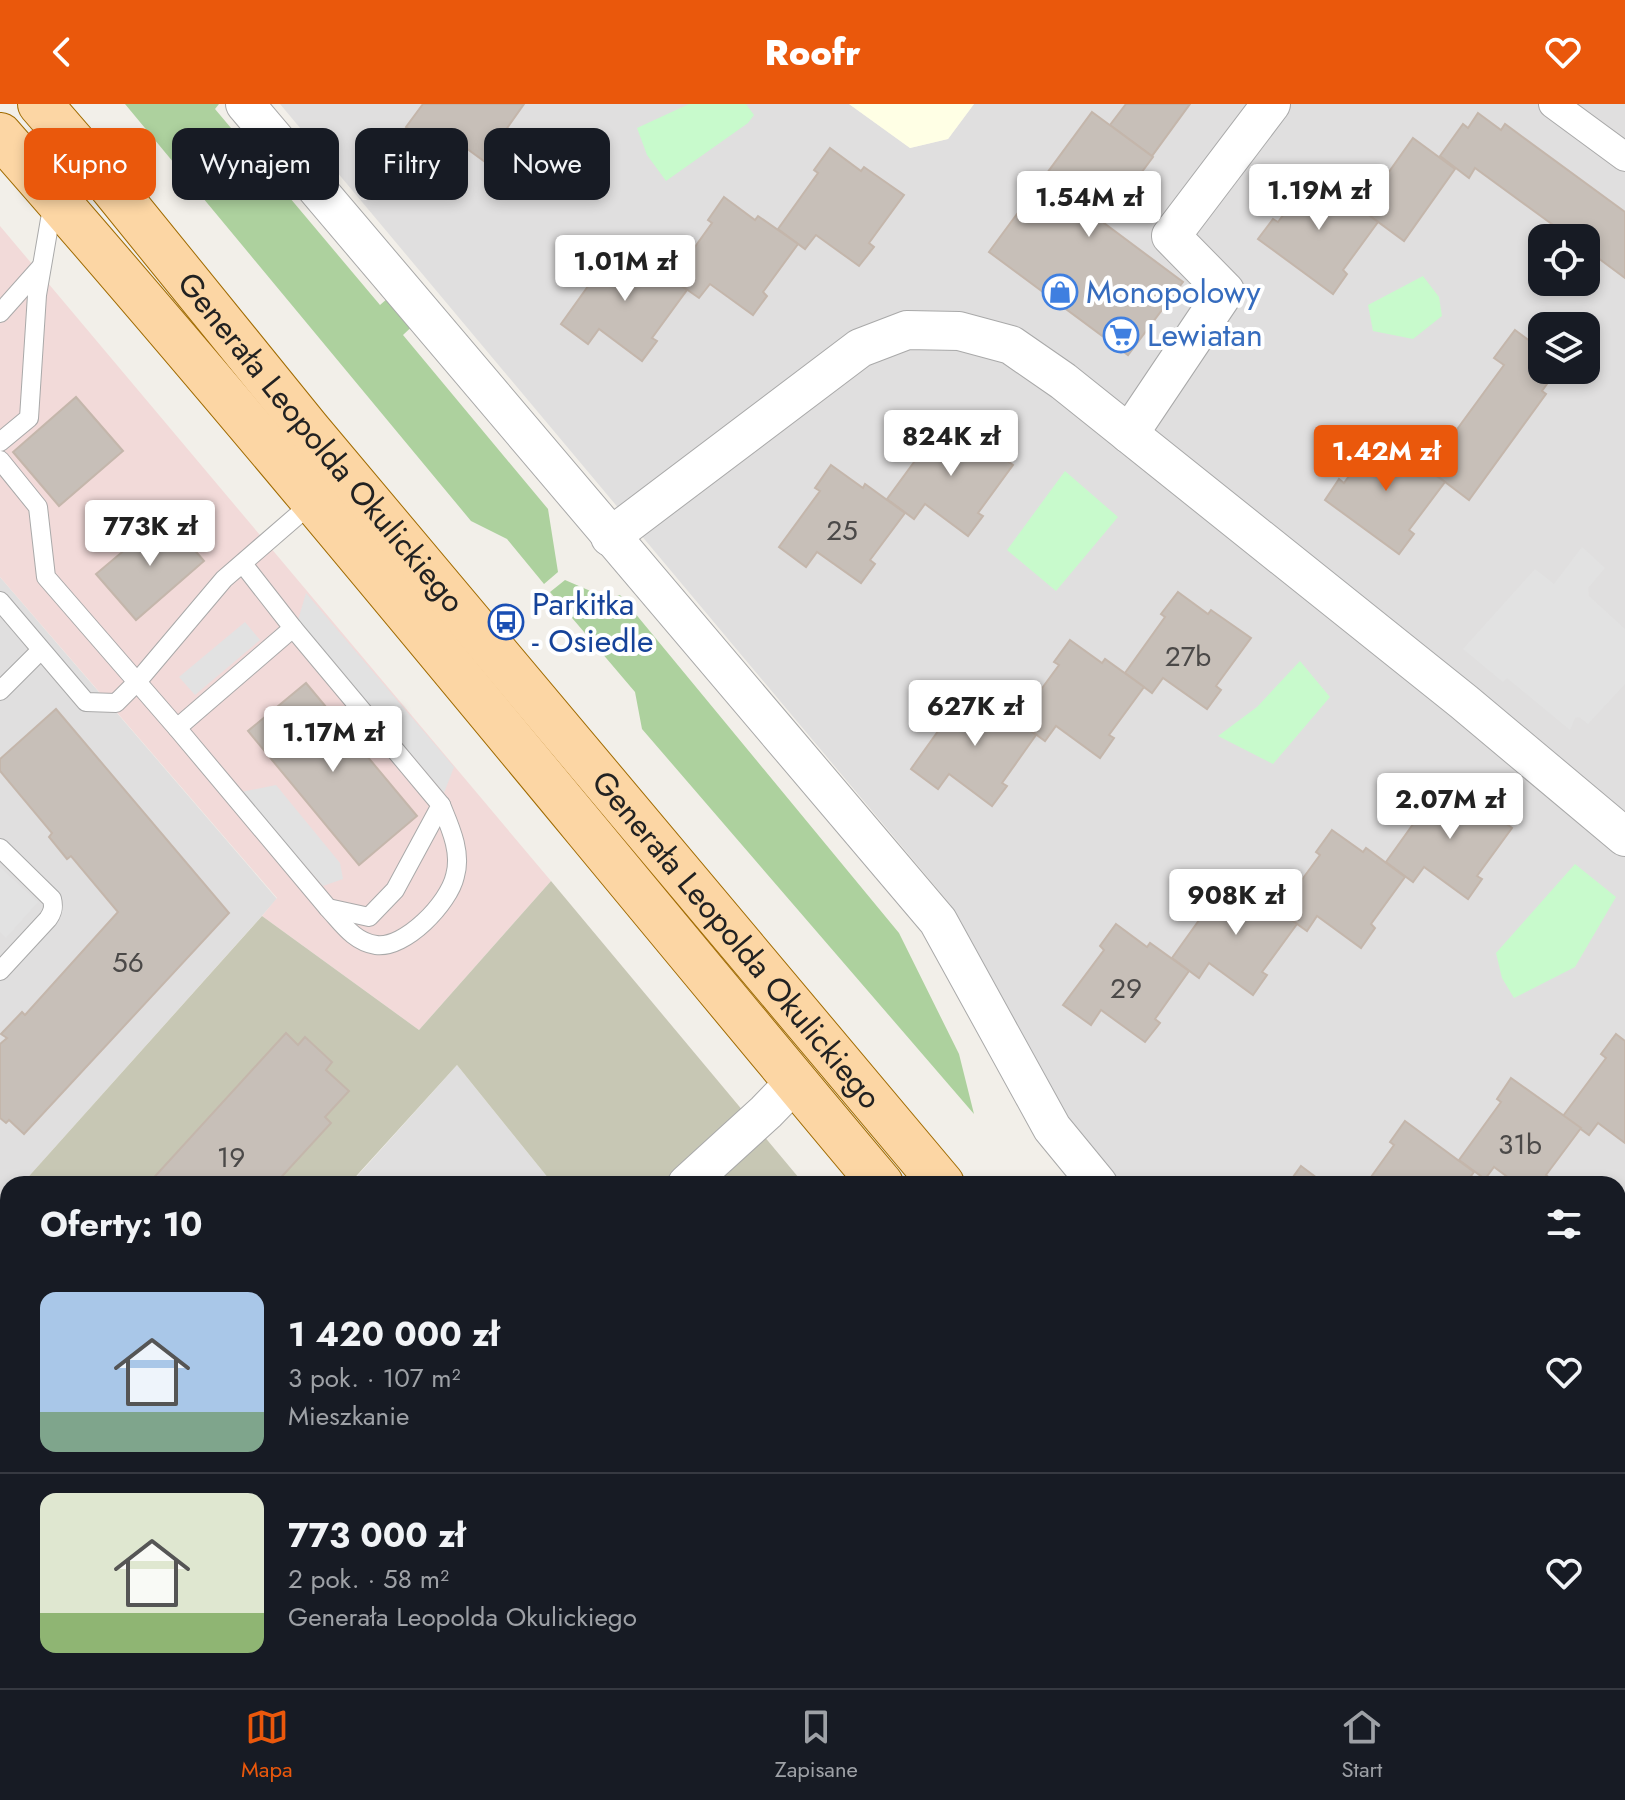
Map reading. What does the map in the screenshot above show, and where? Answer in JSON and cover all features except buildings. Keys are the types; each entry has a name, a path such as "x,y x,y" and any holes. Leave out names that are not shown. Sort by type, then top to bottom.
{"main road":[{"name":"Generała Leopolda Okulickiego","path":"40,104 111,186 308,429 935,1176"},
{"name":"Generała Leopolda Okulickiego","path":"0,135 24,162"},
{"name":"Generała Leopolda Okulickiego","path":"57,200 874,1176"}],"street":[{"path":"1129,434 1225,291 1171,236 1271,104"},
{"path":"1553,104 1625,157"},
{"path":"250,106 610,537 938,921 1052,1128 1091,1176"},
{"path":"610,537 860,348 907,330 959,331 1011,345 1063,381 1464,702 1625,837"},
{"path":"696,1176 795,1082"}],"lane":[{"path":"0,442 29,418 37,295 53,200"},
{"path":"0,313 41,267"},
{"path":"0,460 38,507 46,577 350,933 378,945 402,940 430,917 455,878 457,860 452,831 441,805 243,564"},
{"path":"0,601 86,702 116,703 224,579 313,502"},
{"path":"177,728 293,628"},
{"path":"0,691 41,650"},
{"path":"328,908 369,917 395,890 441,805"},
{"path":"0,848 52,899 54,906 48,919 3,960"}],"shaded area":[{"path":"280,104 849,104 910,148 948,139 974,104 1625,104 1625,1176 1111,1176 1046,1096 950,904 360,200 468,200 468,128 355,128 355,194 339,174 339,128 300,128"},
{"path":"849,104 974,104 948,139 910,148"},
{"path":"0,226 551,881 419,1030 262,916 277,898 0,577"},
{"path":"1582,547 1605,568 1588,588 1589,596 1625,629 1625,684 1588,724 1579,717 1575,718 1570,730 1507,678 1503,682 1463,649 1535,569 1554,584"},
{"path":"0,577 277,899 29,1176 0,1176"},
{"path":"306,593 454,767 444,793 298,620"},
{"path":"245,622 260,640 195,695 179,677"},
{"path":"276,785 340,863 343,879 323,886 241,792"},
{"path":"0,867 38,902 6,938 0,932"},
{"path":"551,881 797,1176 547,1176 457,1065 356,1176 29,1176 262,916 419,1030"},
{"path":"457,1065 547,1176 357,1176"}],"green space":[{"path":"125,104 219,104 215,109 231,128 172,128 172,161 156,141 156,128 145,128"},
{"path":"689,104 746,104 754,115 748,123 666,181 647,155 637,128"},
{"path":"205,200 292,200 380,305 396,291 420,319 403,335 548,509 558,572 544,584 507,539 471,521"},
{"path":"1423,276 1439,297 1442,316 1413,339 1373,331 1368,305"},
{"path":"1065,471 1118,517 1056,591 1007,550"},
{"path":"565,580 609,599 620,595 899,933 959,1054 974,1114 642,729 635,692 550,592"},
{"path":"1300,661 1330,697 1273,764 1218,736 1257,707"},
{"path":"1575,864 1616,897 1575,967 1514,998 1502,978 1496,953"}],"place":[{"name":"Monopolowy","path":"1060,292"},
{"name":"Lewiatan","path":"1121,335"},
{"name":"Parkitka - Osiedle","path":"506,622"}]}
